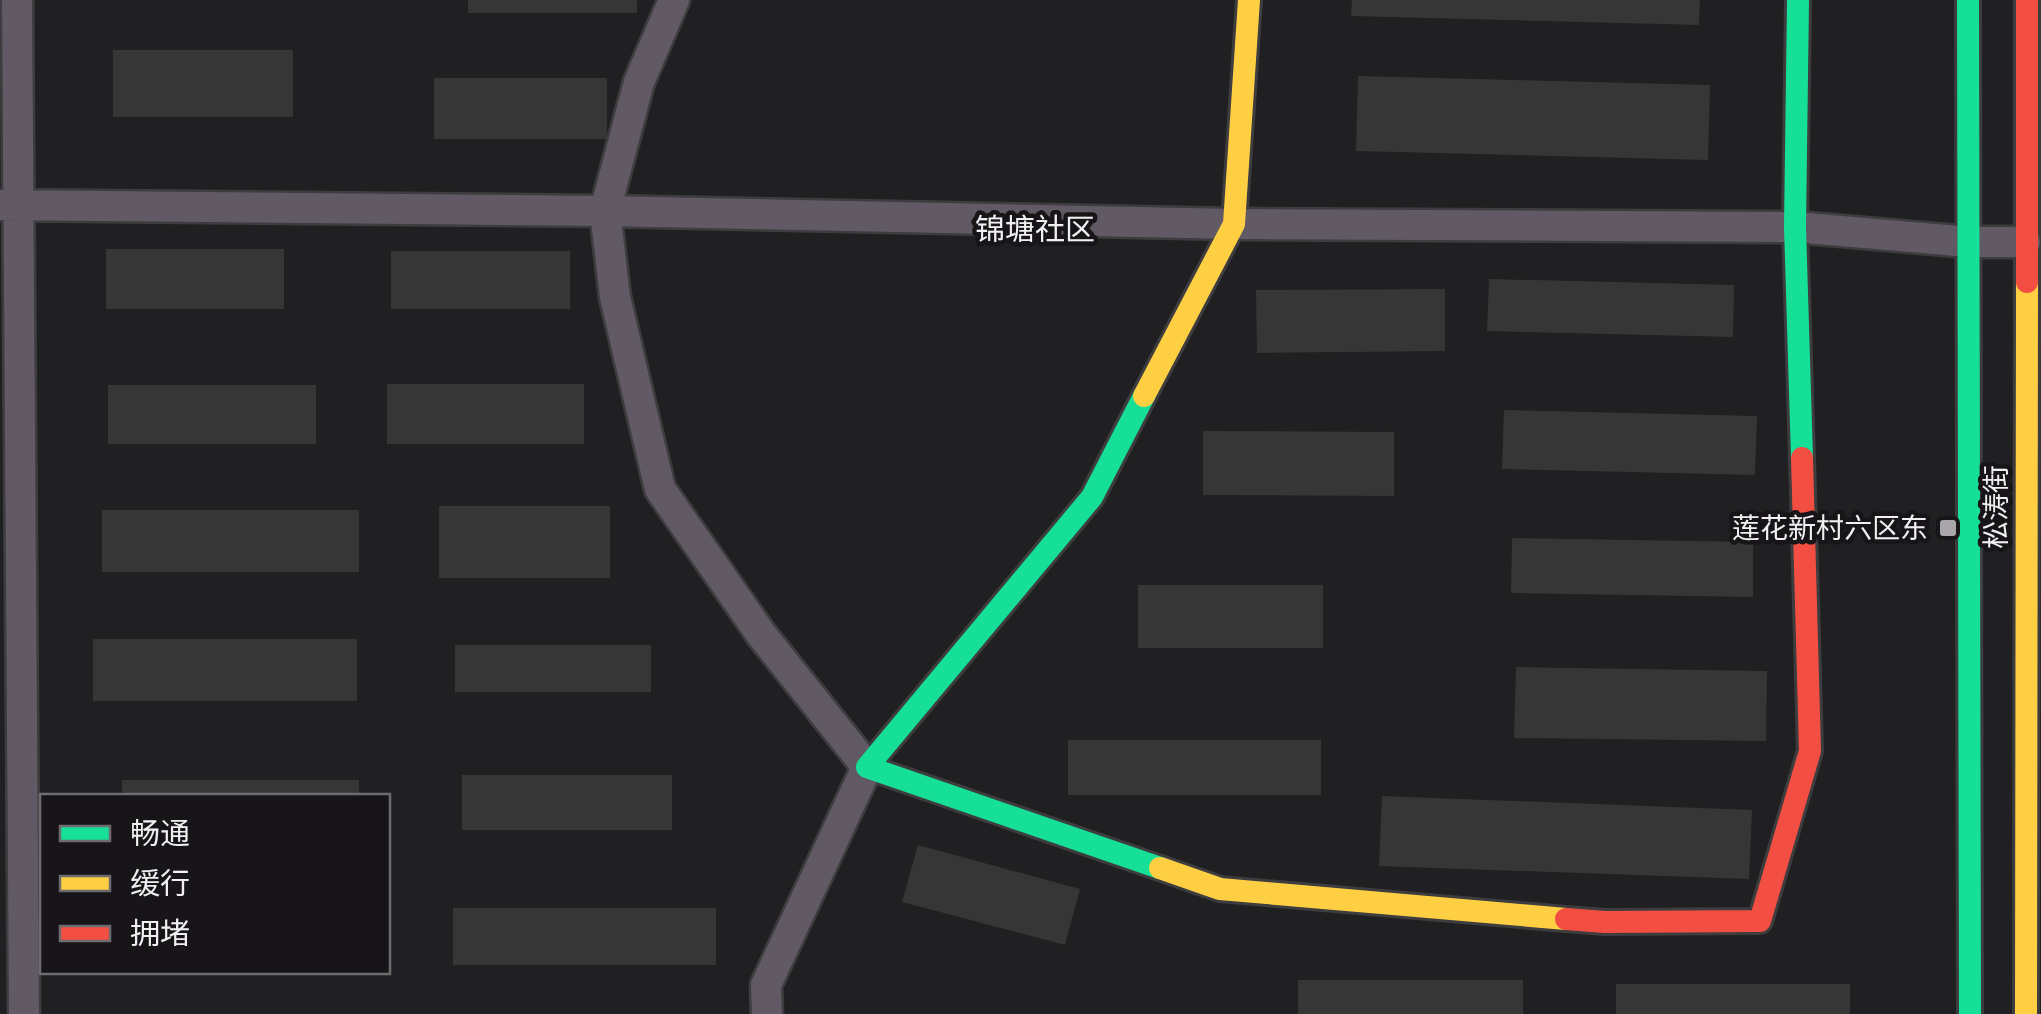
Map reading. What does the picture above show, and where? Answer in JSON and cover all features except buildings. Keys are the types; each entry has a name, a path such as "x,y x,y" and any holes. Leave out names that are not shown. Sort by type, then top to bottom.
{"street":[{"path":"17,0 9,205 24,1014"},
{"path":"674,0 640,82 605,211 614,297 660,489 762,634 866,767 1220,888 1605,922 1760,921 1810,752 1795,227 1798,0"},
{"path":"767,1014 766,985 866,767 1092,497 1234,224 1249,0"},
{"name":"松涛街","path":"1968,0 1970,1014"},
{"name":"松涛街","path":"2026,1014 2027,0"},
{"path":"9,205 605,211 1234,224 1795,227 1969,242 2025,242"}],"traffic: fast":[{"path":"1798,0 1795,227 1802,458"},
{"path":"1968,0 1970,1014"},
{"path":"1144,396 1092,497 867,767 1160,868"}],"traffic: slow":[{"path":"1144,396 1234,224 1249,0"},
{"path":"2026,1014 2027,282"},
{"path":"1160,868 1220,889 1566,919"}],"traffic: jam":[{"path":"2027,0 2027,282"},
{"path":"1566,919 1760,921 1810,751 1802,458"}],"place":[{"name":"莲花新村六区东","path":"1948,528"}],"district":[{"name":"锦塘社区","path":"1035,229"}]}
